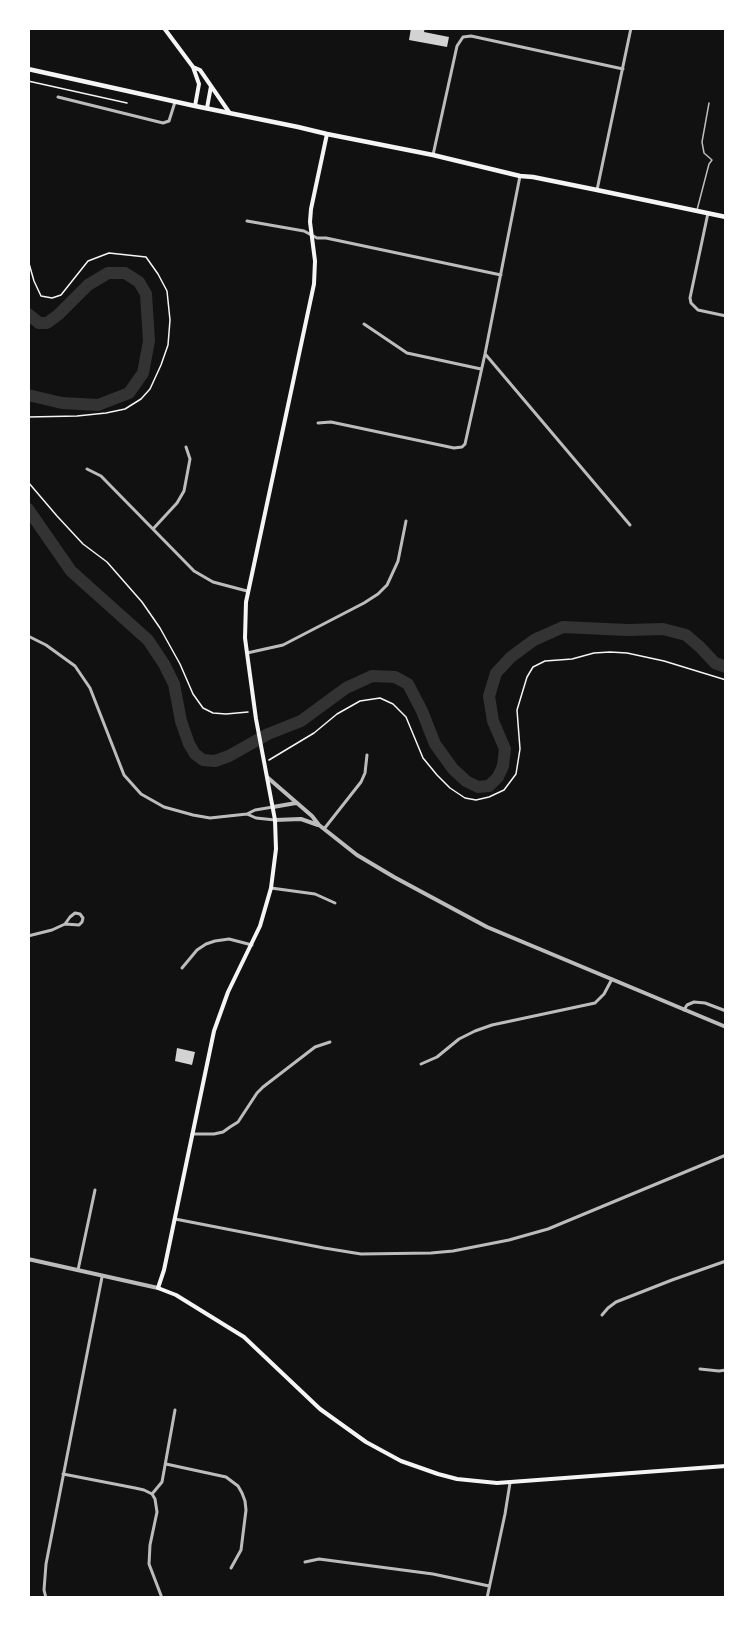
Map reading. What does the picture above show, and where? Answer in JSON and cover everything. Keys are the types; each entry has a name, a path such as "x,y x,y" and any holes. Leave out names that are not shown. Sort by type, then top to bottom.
{"highway":[{"path":"28,69 327,134 433,154 520,176 726,217"}],"main road":[{"path":"164,28 193,67 199,84 195,106"},
{"path":"193,67 200,70 230,113"},
{"path":"207,108 212,86"},
{"path":"327,134 311,208 310,222 315,261 314,284 245,612 247,653 255,712 275,820 276,849 271,888 265,912 252,945 228,992 214,1031 158,1288 176,1295 244,1337 325,1413 382,1452 419,1468 457,1479 484,1483 510,1483 726,1466"}],"street":[{"path":"597,190 631,28"},
{"path":"433,154 457,46 463,37 471,36 622,69"},
{"path":"58,97 163,123 169,121 175,102"},
{"path":"318,423 331,422 453,448 462,447 467,440 520,176"},
{"path":"708,213 690,298 691,303 698,310 726,316"},
{"path":"247,220 304,231 317,238 330,238 501,275"},
{"path":"364,324 407,353 482,369"},
{"path":"485,354 630,525"},
{"path":"153,529 177,503 184,491 190,459 186,447"},
{"path":"87,469 101,476 194,571 220,585 248,591"},
{"path":"247,653 283,645 378,594 387,585 398,561 406,521"},
{"path":"28,636 46,645 75,666 90,688 124,775 141,794 164,807 210,818 247,814 255,810 296,803"},
{"path":"324,829 361,782 366,773 367,755"},
{"path":"267,777 312,816 319,825 375,866 471,919 726,1027"},
{"path":"247,814 256,818 275,820 301,819 319,825"},
{"path":"271,888 315,894 336,903"},
{"path":"28,936 65,924 79,926 83,918 80,914 75,913 65,924"},
{"path":"182,968 198,950 215,941 229,939 252,945"},
{"path":"421,1064 437,1057 459,1039 492,1025 595,1003 604,994 612,979"},
{"path":"684,1010 687,1005 694,1002 726,1011"},
{"path":"192,1134 214,1134 238,1122 256,1093 315,1047 330,1042"},
{"path":"174,1218 361,1254 453,1251 538,1232 726,1155"},
{"path":"78,1270 95,1190"},
{"path":"28,1259 158,1288"},
{"path":"602,1315 616,1302 726,1261"},
{"path":"46,1598 44,1590 46,1564 102,1276"},
{"path":"700,1369 726,1370"},
{"path":"152,1494 162,1482 175,1410"},
{"path":"166,1464 226,1477 238,1486 246,1510 241,1550 231,1568"},
{"path":"63,1474 135,1488 152,1494 157,1512 150,1545 149,1564 162,1598"},
{"path":"487,1598 506,1514 510,1483"},
{"path":"305,1562 319,1559 432,1574 489,1586"}],"lane":[{"path":"697,211 712,160 704,153 702,142 708,103"}],"path":[{"path":"28,81 128,103"},
{"path":"28,260 41,297 52,298 61,295 88,261 109,253 146,257 167,291 170,320 168,345 161,365 150,389 141,399 125,409 106,413 28,417"},
{"path":"28,482 82,544 107,562 142,602 160,628 193,694 203,708 213,713 226,714 255,712"},
{"path":"264,764 314,733 337,714 360,701 380,698 393,704 406,717 423,758 437,775 465,798 476,800 504,790 516,774 520,749 516,710 527,677 533,668 545,661 572,659 594,653 627,653 664,661 726,680"}],"building":[{"path":"411,28 425,28 424,32 449,37 447,47 409,40"},
{"path":"177,1048 195,1052 192,1065 175,1061"}],"waterway":[{"path":"28,314 39,323 47,323 88,285 108,273 125,273 139,282 146,294 149,341 143,373 129,393 98,405 62,403 28,395"},
{"path":"28,509 71,571 148,640 174,684 181,721 189,744 195,754 203,760 215,761 229,756 268,734 301,721 346,688 372,676 395,677 408,684 435,744 453,769 466,781 478,787 489,786 498,777 503,766 505,749 493,721 489,696 496,673 511,657 534,640 563,627 663,629 686,635 715,663 726,667"}]}
